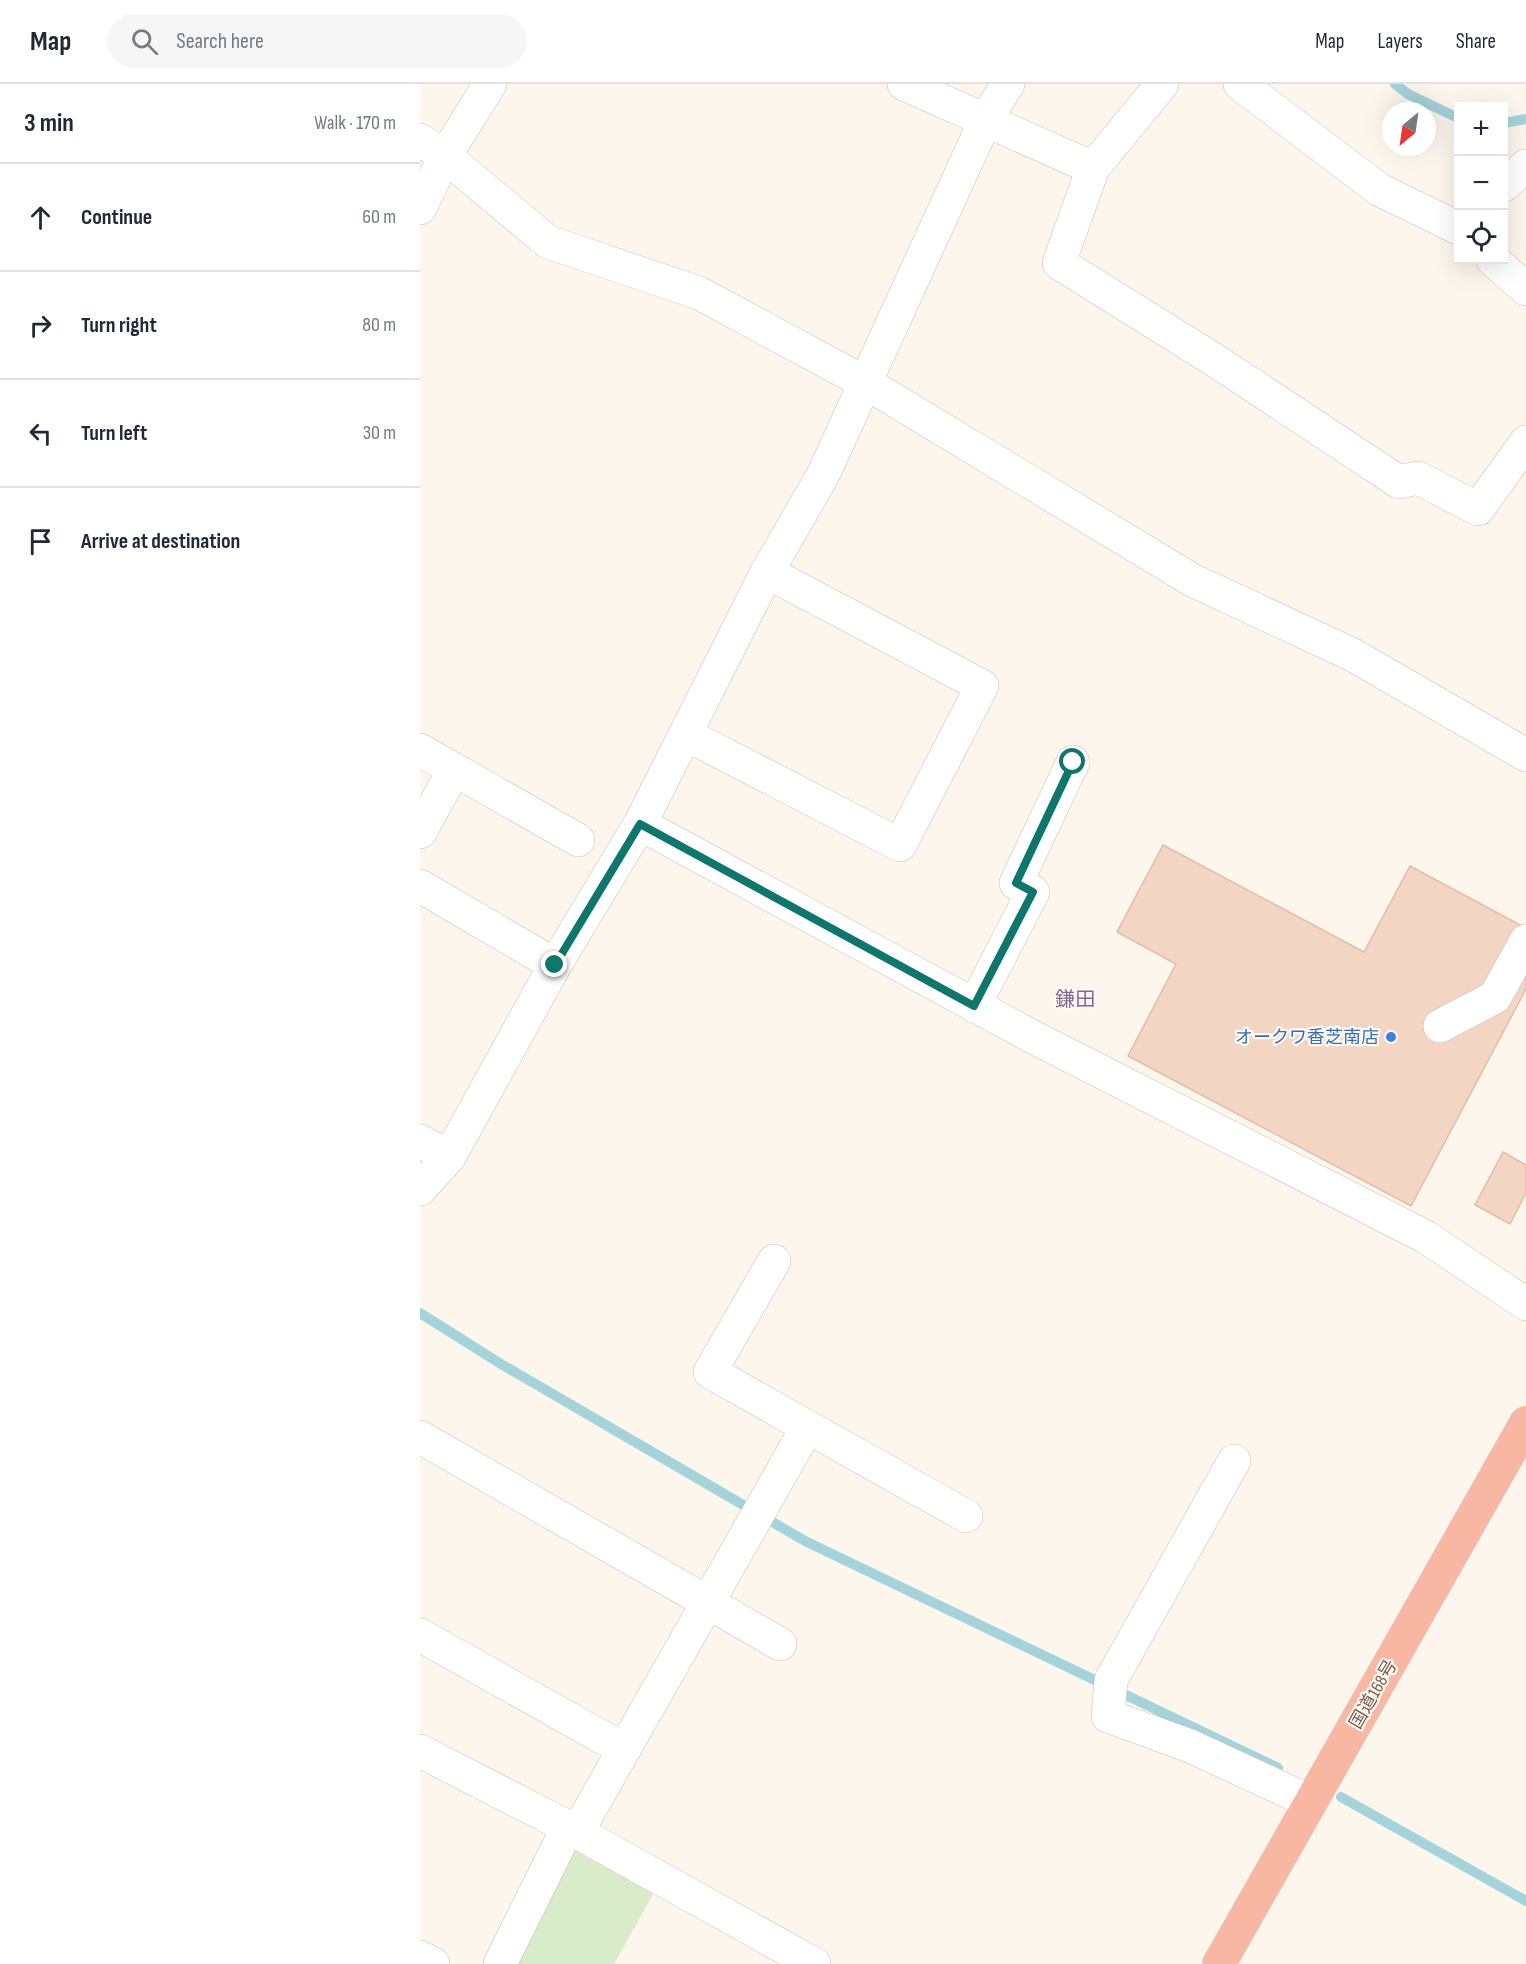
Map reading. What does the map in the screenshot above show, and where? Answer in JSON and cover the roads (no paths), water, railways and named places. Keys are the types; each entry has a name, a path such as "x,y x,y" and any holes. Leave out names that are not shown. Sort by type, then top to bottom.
{"highway":[{"name":"国道168号","path":"1219,1964 1526,1423"}],"street":[{"path":"420,208 432,148 490,84"},
{"path":"904,84 1093,168"},
{"path":"420,1189 449,1157 555,965 640,824 687,735 767,572 823,475 986,119 1008,84"},
{"path":"1162,84 1093,168 1059,263 1216,361 1399,482 1418,478 1478,509 1526,441"},
{"path":"1240,84 1380,190 1454,225"},
{"path":"432,148 548,242 699,293 866,383 1192,580 1353,655 1526,755"},
{"path":"1508,181 1526,166"},
{"path":"1498,264 1526,289"},
{"path":"687,735 900,845 982,686 767,572"},
{"path":"420,750 578,840"},
{"path":"974,1006 1033,892 1016,883 1073,762"},
{"path":"420,832 454,770"},
{"path":"640,824 974,1006 1426,1237 1526,1304"},
{"path":"420,886 555,965"},
{"path":"1440,1026 1495,997 1526,941"},
{"path":"420,1141 449,1157"},
{"path":"774,1261 710,1372 966,1516"},
{"path":"500,1964 572,1829 623,1749 807,1428"},
{"path":"420,1437 780,1644"},
{"path":"1234,1461 1109,1690 1108,1716 1190,1746 1311,1802"},
{"path":"420,1635 623,1749"},
{"path":"420,1751 572,1829 814,1964"},
{"path":"420,1957 433,1964"}],"waterway":[{"path":"1395,84 1408,94 1454,116"},
{"path":"1508,122 1526,119"},
{"path":"420,1313 501,1364 805,1541 1278,1768"},
{"path":"1341,1797 1526,1901"}],"place":[{"name":"オークワ香芝南店","path":"1391,1037"}],"district":[{"name":"鎌田","path":"1075,999"}]}
